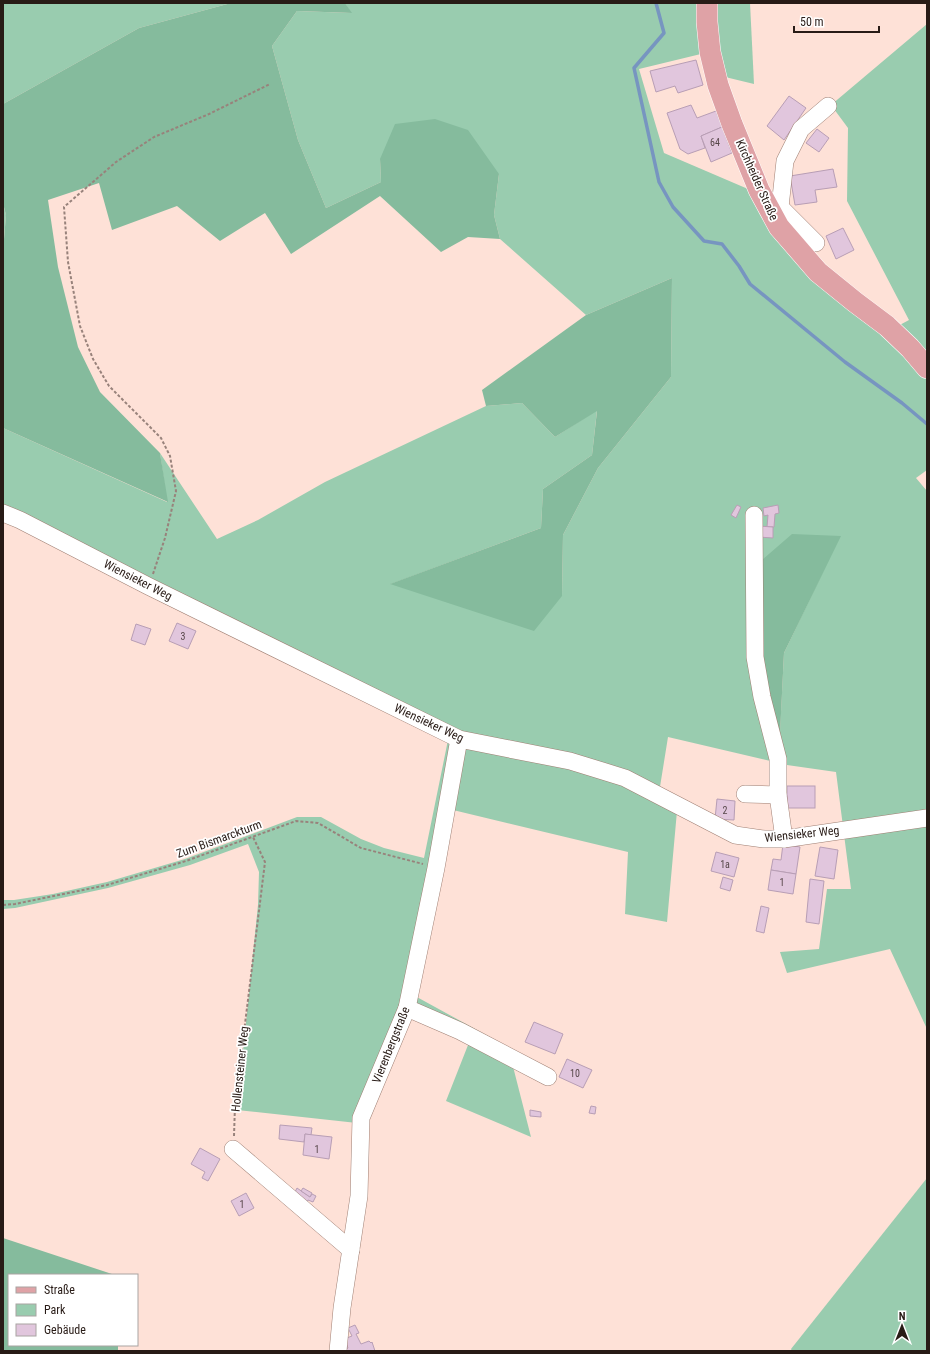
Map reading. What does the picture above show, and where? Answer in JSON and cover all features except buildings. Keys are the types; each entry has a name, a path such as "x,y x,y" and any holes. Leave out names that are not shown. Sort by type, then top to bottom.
{"main road":[{"name":"Kirchheider Straße","path":"707,3 710,52 718,85 759,190 775,209 779,228 818,272 887,326 910,348 927,368"}],"street":[{"path":"816,244 775,209 785,161 801,129 828,106"},
{"name":"Wiensieker Weg","path":"3,513 20,520 148,586 459,739 570,761 625,778 736,835 764,840 784,839 927,818"},
{"path":"754,515 755,657 762,697 778,758 778,795 784,839"},
{"name":"Vierenbergstraße","path":"338,1351 342,1308 359,1196 361,1118 407,1008 436,868 459,739"},
{"path":"745,794 778,795"},
{"path":"407,1008 460,1031 548,1077"},
{"path":"233,1149 351,1250"}],"path":[{"path":"148,586 165,538 176,491 170,456 160,438 109,386 93,360 80,326 68,262 64,207 116,162 154,136 209,114 270,84"},
{"name":"Zum Bismarckturm","path":"3,905 15,904 107,885 186,861 296,821 318,823 361,848 436,868"},
{"name":"Hollensteiner Weg","path":"233,1149 235,1105 265,862 253,837"}],"green space":[{"path":"3,3 231,3 139,28 3,104"},
{"path":"231,3 345,3 352,13 297,11 272,46 298,140 326,208 381,182 380,159 395,124 435,119 468,130 499,174 494,215 500,239 468,237 441,252 380,196 291,254 265,213 220,241 177,206 112,230 99,183 48,200 58,267 78,347 100,392 160,453 168,502 3,428 3,251 6,215 3,203 3,104 139,28"},
{"path":"345,3 698,3 705,53 639,69 664,153 755,192 853,305 927,377 927,470 916,478 927,491 927,1029 890,949 787,973 780,952 819,949 827,889 851,889 836,772 787,765 668,737 659,793 460,736 3,510 3,428 167,502 160,453 217,539 258,520 325,482 486,406 522,403 555,437 597,410 592,455 543,489 541,528 391,584 562,596 563,535 598,468 671,377 672,278 586,315 500,239 494,215 499,174 380,159 381,182 326,208 298,140 272,46 297,11 351,13","holes":["840,536 784,653 780,732 762,560"]},
{"path":"714,3 750,3 754,84 721,76"},
{"path":"927,24 927,361 896,327 909,320 847,201 848,128 831,105"},
{"path":"3,203 6,215 3,251"},
{"path":"672,278 671,377 598,468 563,535 562,596 534,631 390,584 541,528 543,489 592,455 597,411 555,437 522,403 486,406 482,390 586,315"},
{"path":"792,534 841,536 784,653 780,734 760,656 762,560"},
{"path":"448,740 567,765 618,781 677,811 667,922 625,914 628,852 453,810 415,996 508,1047 531,1137 446,1101 470,1040 410,1011 357,1123 237,1110 258,905 259,872 248,844 190,865 108,888 15,908 3,909 3,900 14,900 53,894 107,882 185,859 297,817 321,817 361,839 384,848 424,858"},
{"path":"927,1178 927,1351 792,1351 791,1349"},
{"path":"3,1238 112,1274 8,1274 8,1346 118,1346 118,1351 3,1351"}],"waterway":[{"path":"656,3 664,33 634,68 659,182 673,207 704,241 722,244 739,266 750,284 845,362 902,403 927,424"}]}
